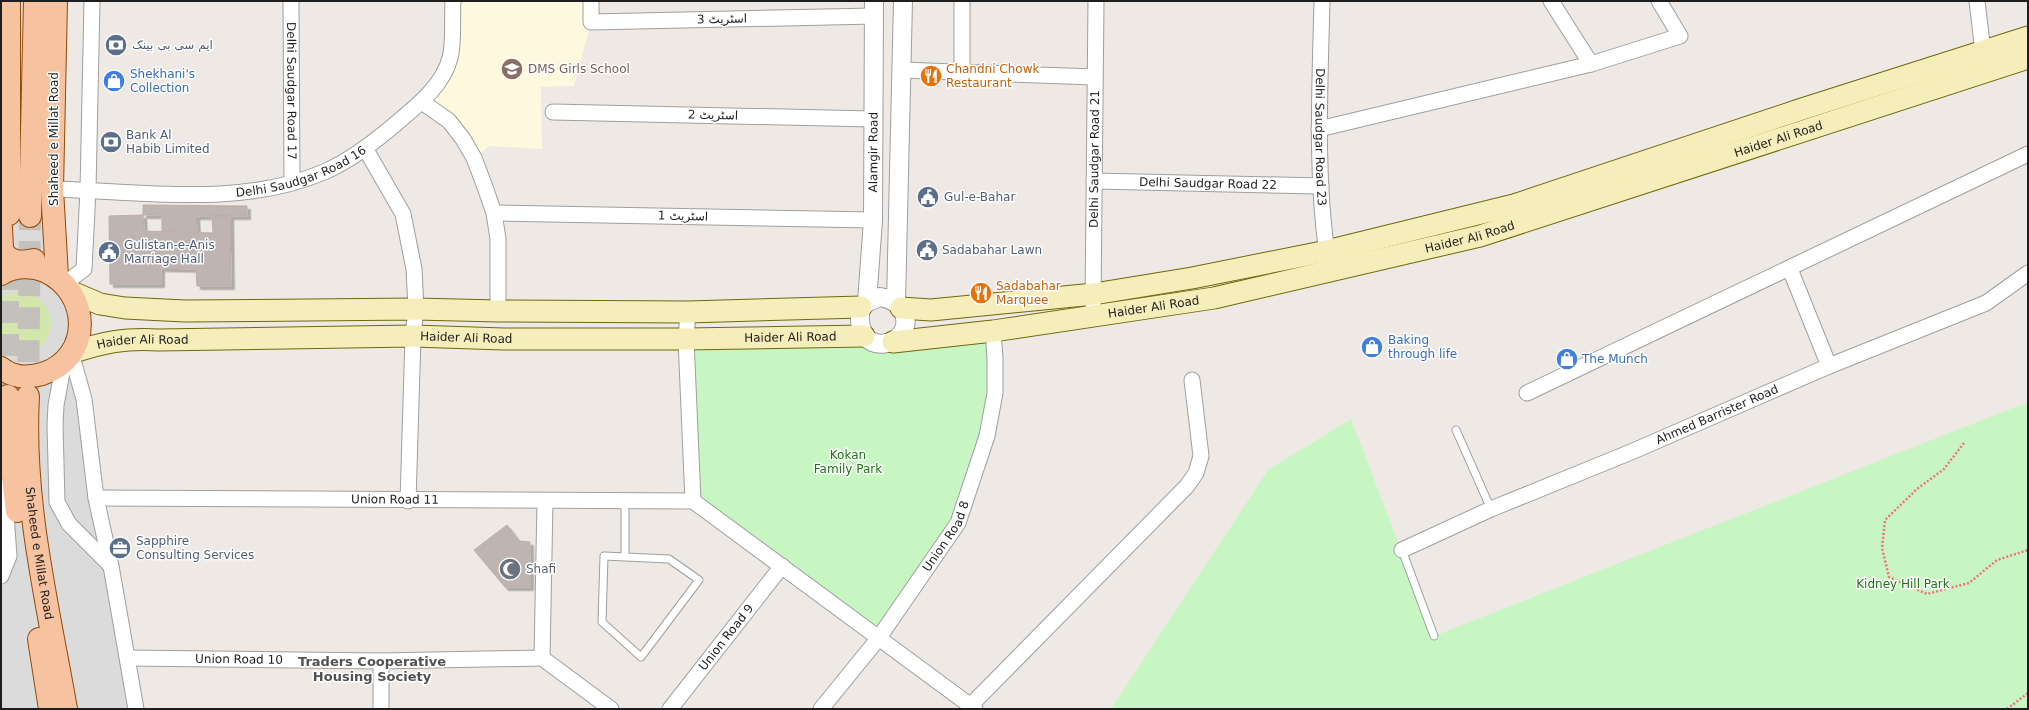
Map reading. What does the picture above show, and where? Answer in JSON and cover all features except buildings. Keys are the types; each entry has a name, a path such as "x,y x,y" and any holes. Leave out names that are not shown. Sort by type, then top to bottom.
{"main road":[{"path":"9,1 5,221 2,250 2,273 22,267 40,269 100,304 125,308 177,311 416,309 688,312 864,305"},
{"name":"Shaheed e Millat Road","path":"30,216 35,1"},
{"name":"Shaheed e Millat Road","path":"56,1 52,189 55,233 64,284 79,307 81,323 78,338 67,357"},
{"name":"Haider Ali Road","path":"893,342 993,331 1214,298 1480,236 1984,63 2028,37"},
{"name":"Haider Ali Road","path":"899,305 931,310 1094,294 1192,278 1327,251 1514,205 1799,110 1984,63 2028,58"},
{"path":"2,250 12,261 23,262 34,260 48,247 55,233"},
{"name":"Haider Ali Road","path":"67,357 94,345 129,339 159,340 413,336 504,339 686,339 864,336"},
{"path":"1,368 14,376 33,376 51,371 67,357"},
{"name":"Shaheed e Millat Road","path":"50,709 19,524 10,451 18,396 28,466 35,532 66,709"}],"street":[{"path":"64,284 84,269 88,190 92,1"},
{"name":"Delhi Saudgar Road 17","path":"292,1 292,182"},
{"name":"Delhi Saudgar Road 16","path":"52,189 196,195 271,188 325,172 365,148 422,102 440,80 450,58 452,1"},
{"name":"اسٹریٹ 3","path":"591,1 591,22 874,9"},
{"path":"899,305 880,297 864,305 858,321 864,336 877,344 885,344 893,342 901,335 904,328 905,315 899,305 903,1"},
{"path":"962,1 962,72"},
{"name":"Delhi Saudgar Road 21","path":"1093,317 1096,1"},
{"name":"Delhi Saudgar Road 23","path":"1322,1 1319,129 1321,186 1330,272"},
{"path":"1551,1 1591,64"},
{"path":"1319,129 1591,64 1680,36 1659,1"},
{"path":"1977,1 1984,63"},
{"name":"Alamgir Road","path":"864,305 873,220 872,119 874,9"},
{"path":"901,70 1095,77"},
{"path":"422,102 449,121 463,139 474,158 494,213 499,264 498,311"},
{"name":"اسٹریٹ 2","path":"554,112 872,119"},
{"path":"365,148 403,214 414,269 416,309 413,336 408,501"},
{"path":"1527,393 1790,269 2028,154"},
{"name":"Delhi Saudgar Road 22","path":"1094,181 1321,186"},
{"name":"اسٹریٹ 1","path":"494,213 873,220"},
{"path":"1790,269 1829,366"},
{"name":"Ahmed Barrister Road","path":"1402,550 1492,509 1631,452 1829,366 1986,303 2028,273"},
{"path":"688,312 686,339 693,501 878,639 973,707 1192,480 1196,473 1201,456 1192,380"},
{"name":"Union Road 8","path":"821,709 878,639 958,523 987,436 995,394 996,358 993,331"},
{"path":"67,357 84,399 96,498 111,566 136,709"},
{"path":"67,357 56,405 55,425 57,502 69,524 111,566"},
{"path":"1,452 9,556 1,576"},
{"name":"Union Road 11","path":"96,498 408,501 693,501"},
{"path":"545,501 542,658 611,709"},
{"name":"Union Road 9","path":"670,709 782,566"},
{"name":"Union Road 10","path":"128,658 381,661 542,658"},
{"path":"381,661 381,709"}],"lane":[{"path":"1456,430 1492,509"},
{"path":"625,501 625,557"},
{"path":"1402,550 1434,636"},
{"path":"604,556 625,557 669,559 699,580 641,657 602,622 604,556"}],"path":[{"path":"1964,443 1944,469 1917,489 1885,520 1882,548 1889,577 1927,594 1969,583 1997,560 2028,550"},
{"path":"2007,709 2028,692"}],"shaded area":[{"path":"1,1 60,1 60,215 134,709 1,709"},
{"name":"DMS Girls School","path":"453,1 591,1 591,22 574,86 541,87 542,149 490,146 474,158 422,102 440,80"}],"green space":[{"path":"19,292 38,299 48,310 51,323 48,336 40,348 29,356 16,357 1,351 1,298 8,294"},
{"name":"Kokan Family Park","path":"993,331 995,393 958,523 878,639 693,501 686,339 927,338"},
{"name":"Kidney Hill Park","path":"2028,402 2028,709 1111,709 1268,470 1351,419 1434,636"}],"tunnel":[{"path":"28,395 30,216"},
{"path":"8,253 8,389"}],"place":[{"name":"ایم سی بی بینک","path":"116,45"},
{"name":"DMS Girls School","path":"512,69"},
{"name":"Chandni Chowk Restaurant","path":"931,76"},
{"name":"Shekhani's Collection","path":"114,81"},
{"name":"Bank Al Habib Limited","path":"111,142"},
{"name":"Gul-e-Bahar","path":"928,197"},
{"name":"Sadabahar Lawn","path":"927,250"},
{"name":"Gulistan-e-Anis Marriage Hall","path":"109,252"},
{"name":"Sadabahar Marquee","path":"981,293"},
{"name":"Baking through life","path":"1372,347"},
{"name":"The Munch","path":"1567,359"},
{"name":"Sapphire Consulting Services","path":"120,548"},
{"name":"Shafi","path":"510,569"}],"district":[{"name":"Traders Cooperative Housing Society","path":"372,668"}]}
